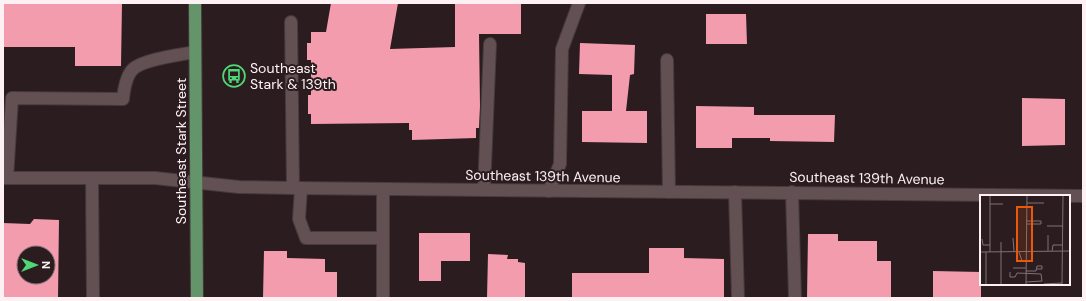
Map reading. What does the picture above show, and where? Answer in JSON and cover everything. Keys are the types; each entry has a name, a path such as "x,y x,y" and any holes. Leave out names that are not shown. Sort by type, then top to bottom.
{"main road":[{"name":"Southeast Stark Street","path":"195,3 197,298"}],"street":[{"path":"549,191 560,164 562,49 579,3"},
{"path":"291,22 299,219 306,238 383,238"},
{"path":"484,190 490,44"},
{"path":"5,178 12,98 123,99 125,85 132,70 146,62 195,52"},
{"path":"667,60 669,192"},
{"name":"Southeast 139th Avenue","path":"5,178 155,178 239,186 297,188 1010,195"},
{"path":"92,178 93,298"},
{"path":"383,188 383,298"},
{"path":"736,192 738,298"},
{"path":"792,192 795,298"},
{"name":"Southeast 139th Avenue","path":"1070,196 1083,196"}],"building":[{"path":"3,3 122,3 121,66 75,66 75,47 3,47"},
{"path":"331,3 398,3 390,49 455,47 455,3 521,3 521,34 479,34 480,106 479,128 476,128 476,138 412,140 412,130 409,130 409,123 311,124 311,114 308,114 308,95 311,95 311,60 307,60 307,43 311,43 311,32 326,32"},
{"path":"706,14 746,14 747,44 706,44"},
{"path":"580,43 635,45 634,74 630,75 626,111 647,111 647,143 582,142 582,111 612,111 612,75 579,74"},
{"path":"1022,98 1065,99 1065,145 1022,146"},
{"path":"696,106 754,107 754,115 835,115 834,142 770,141 770,138 732,138 732,148 696,148"},
{"path":"34,219 59,220 58,298 3,298 3,223 30,224"},
{"path":"419,233 470,233 470,261 441,261 441,281 419,281"},
{"path":"808,234 838,234 838,241 877,241 877,261 891,261 891,298 807,298"},
{"path":"649,248 684,248 684,258 724,259 724,298 572,298 572,273 649,273"},
{"path":"264,251 287,251 287,258 325,259 325,272 337,272 337,298 263,298"},
{"path":"488,254 508,255 507,259 518,259 518,262 525,263 525,298 487,298"},
{"path":"933,271 980,272 981,298 933,298"}],"place":[{"name":"Southeast Stark & 139th","path":"234,76"}]}
